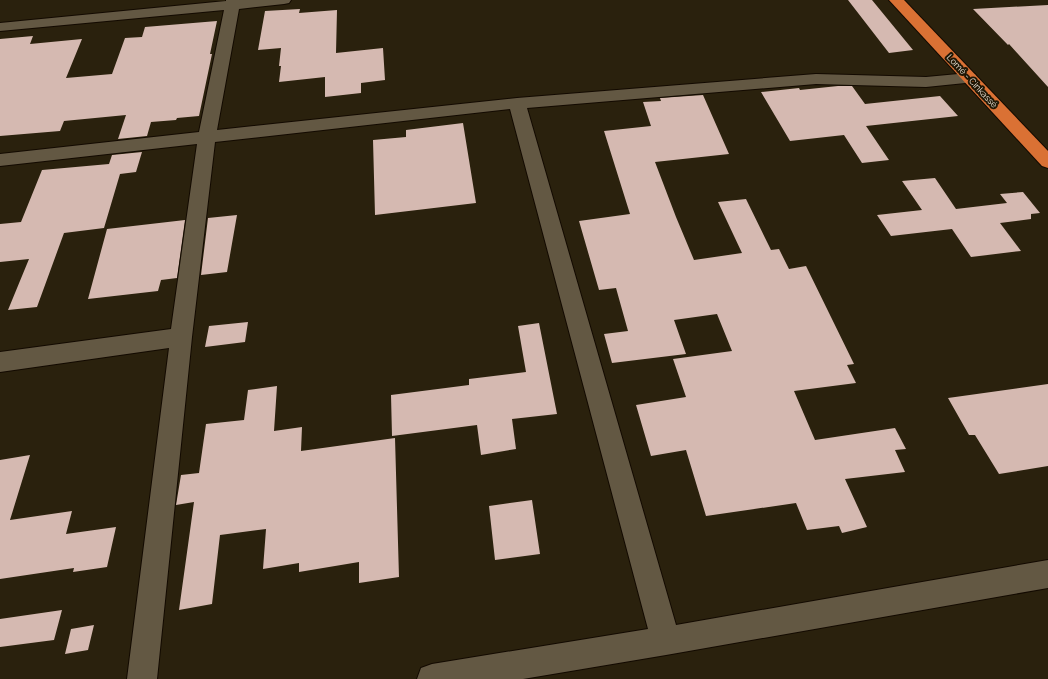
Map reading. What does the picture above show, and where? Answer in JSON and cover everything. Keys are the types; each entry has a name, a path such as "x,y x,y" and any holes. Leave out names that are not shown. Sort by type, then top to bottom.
{"highway":[{"name":"Lomé - Cinkassé","path":"896,0 1048,162"}],"street":[{"path":"0,27 232,3 284,0"},
{"path":"142,679 181,337 207,138 232,3"},
{"path":"0,160 517,103 816,79 926,82 969,78"},
{"path":"517,103 666,641"},
{"path":"0,362 181,337"},
{"path":"432,679 666,641 1048,574"}],"building":[{"path":"848,0 872,0 913,50 889,53"},
{"path":"1048,5 1048,87 1009,44 1008,45 973,9"},
{"path":"300,9 299,13 337,10 336,53 383,48 385,80 361,83 361,93 325,97 325,77 279,82 281,48 258,50 265,11"},
{"path":"217,21 210,54 212,54 199,116 151,122 147,136 118,139 126,115 64,121 60,131 0,136 0,39 33,36 30,44 82,39 66,78 112,74 125,38 142,37 145,27"},
{"path":"852,86 865,104 940,96 958,116 866,126 889,160 862,163 844,135 790,141 761,92"},
{"path":"703,95 729,154 655,162 694,260 742,253 718,202 746,199 771,250 779,249 789,269 806,266 854,364 847,365 856,383 794,391 815,440 895,428 906,449 895,450 905,472 845,479 867,527 842,533 839,526 807,530 796,503 706,516 686,450 651,456 636,405 686,397 673,359 732,351 717,314 674,320 686,354 612,363 604,334 628,331 616,288 599,290 579,221 630,214 604,131 651,126 643,102 661,101 660,98"},
{"path":"463,123 476,203 375,215 373,140 406,137 406,130"},
{"path":"142,152 136,172 120,174 104,228 64,233 37,307 8,310 29,259 0,262 0,224 21,222 42,170 109,164 112,155"},
{"path":"935,178 956,209 1007,203 1000,194 1023,192 1040,213 1031,214 1031,219 1000,223 1021,251 971,257 952,229 891,236 877,215 922,210 902,181"},
{"path":"237,215 227,272 201,275 208,218"},
{"path":"185,220 177,278 161,280 158,291 88,299 107,229"},
{"path":"248,322 245,342 205,347 209,326"},
{"path":"539,323 557,414 512,419 516,449 481,455 477,425 392,436 391,395 469,385 469,379 526,372 518,326"},
{"path":"1048,384 1048,466 999,474 975,435 969,435 948,398"},
{"path":"277,386 274,431 302,427 301,451 395,438 399,577 359,583 359,562 299,572 299,563 263,569 266,529 220,535 212,604 179,610 194,502 176,505 181,475 199,473 206,424 244,420 248,390"},
{"path":"30,455 10,520 72,511 66,534 116,527 107,567 73,572 74,568 0,579 0,460"},
{"path":"532,500 540,554 495,560 489,506"},
{"path":"62,610 54,640 0,647 0,619"},
{"path":"94,625 88,650 65,654 71,629"}]}
